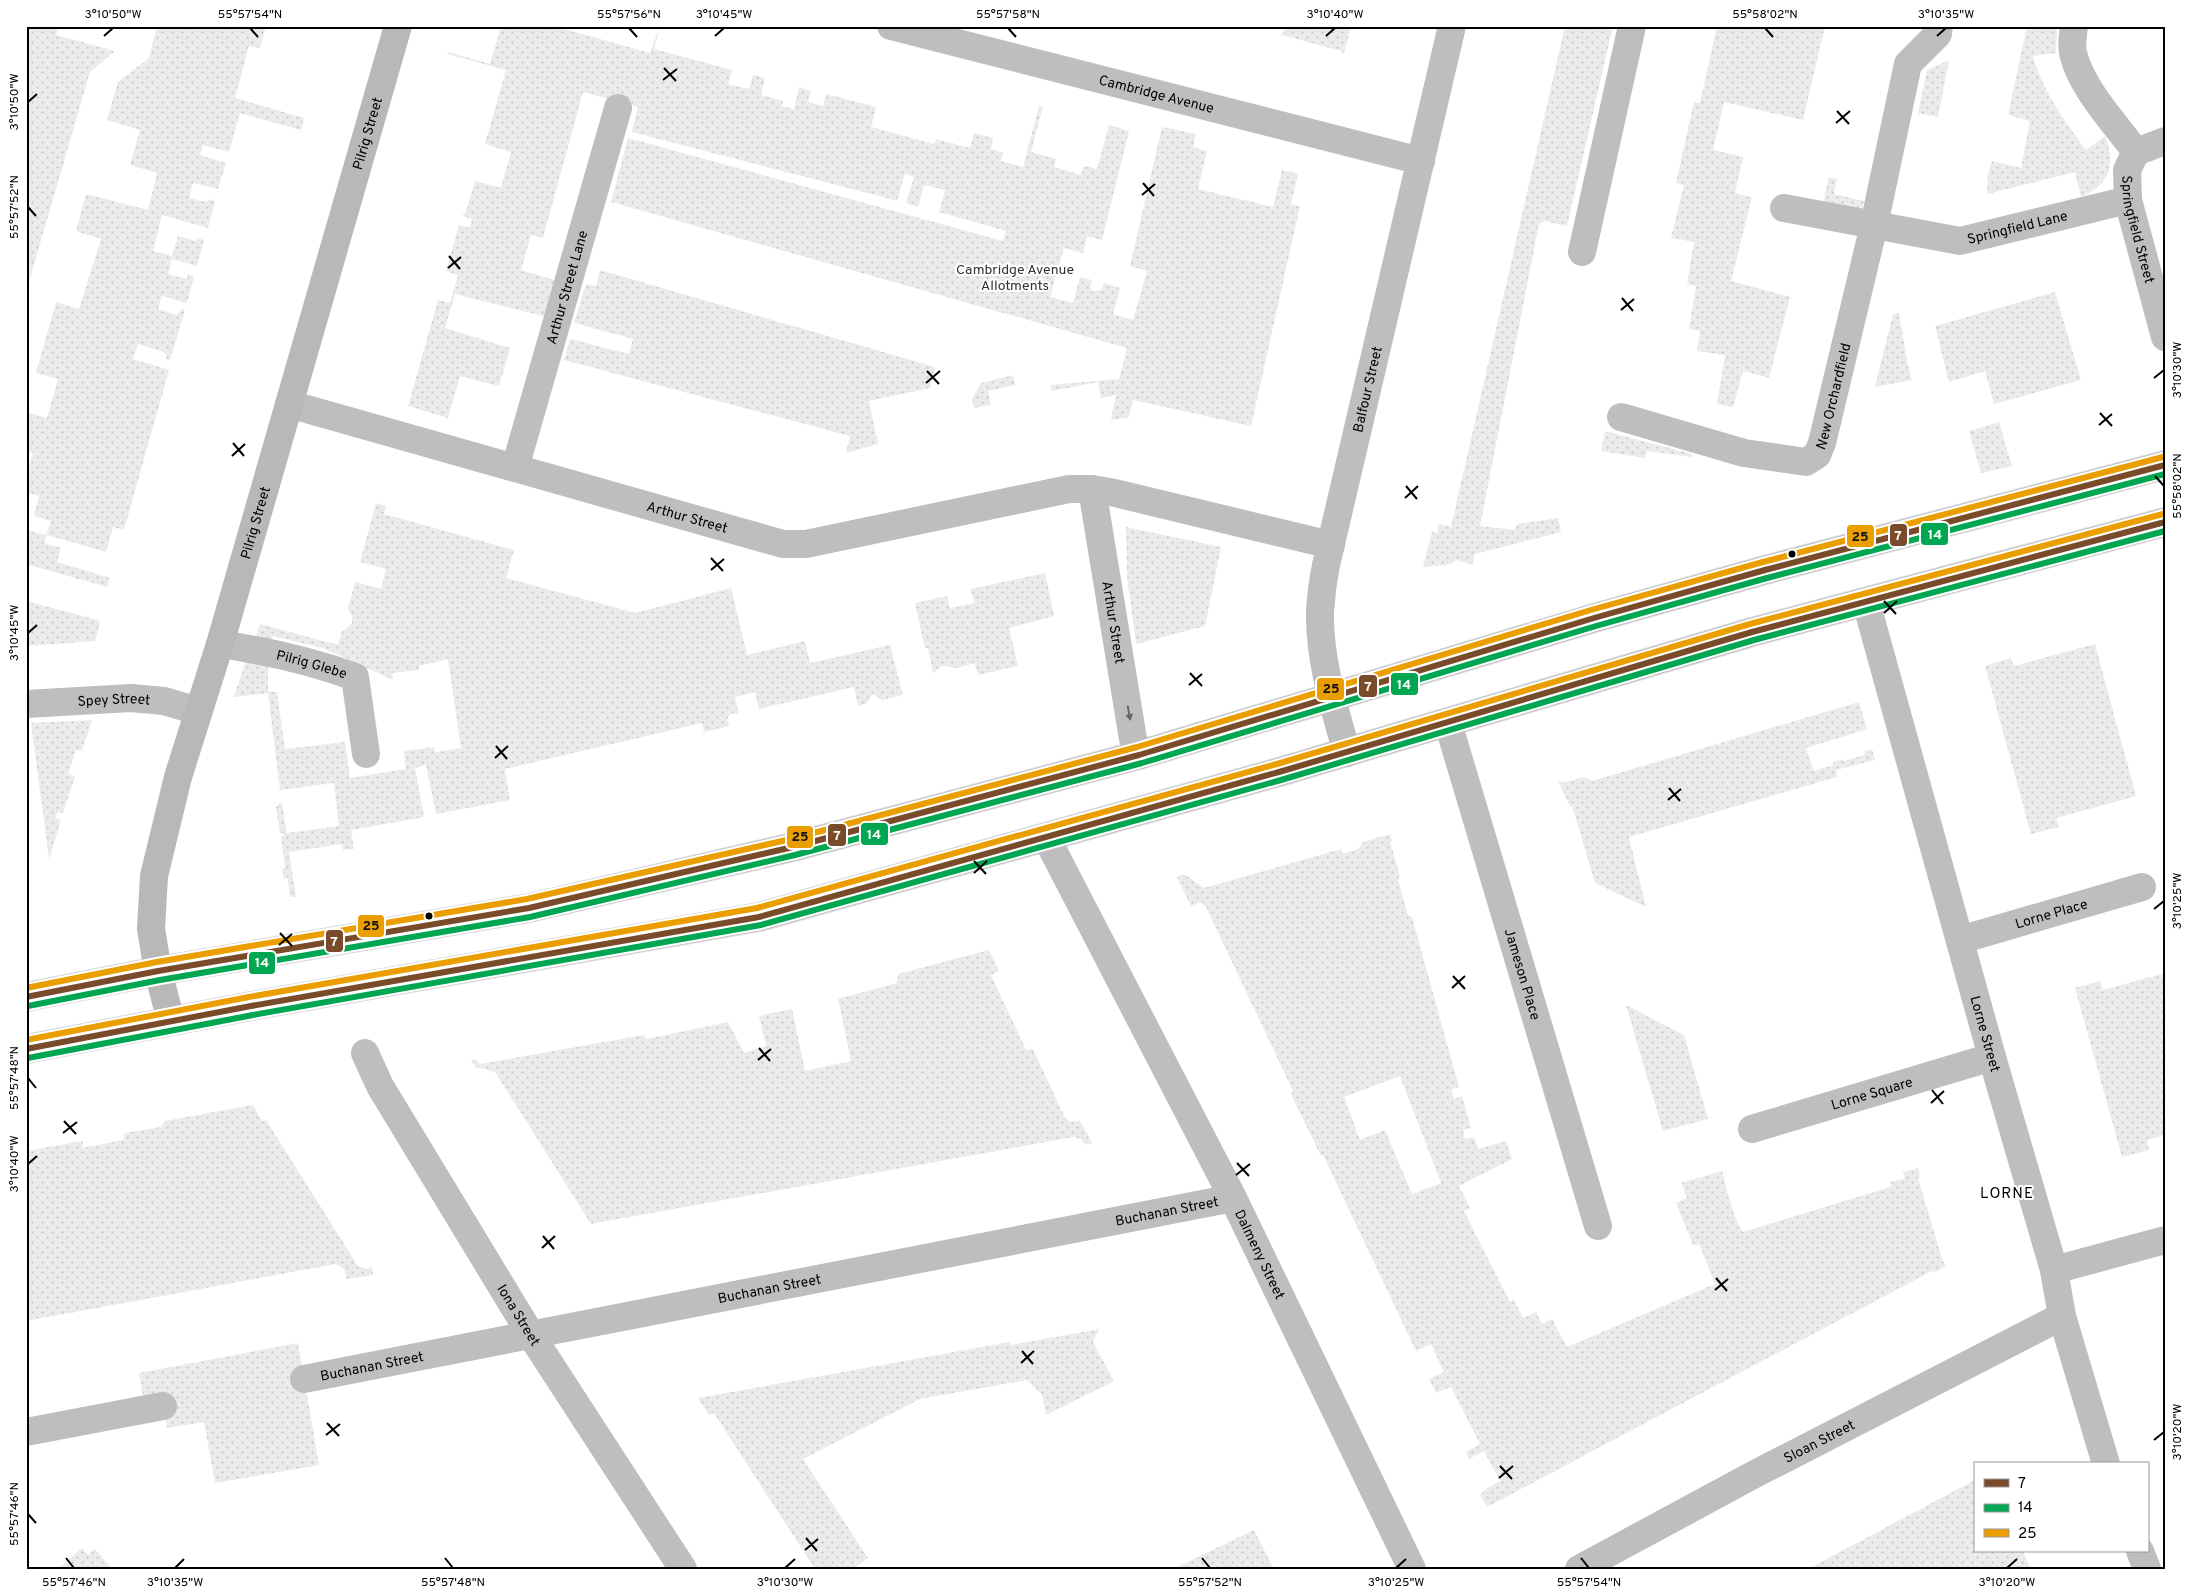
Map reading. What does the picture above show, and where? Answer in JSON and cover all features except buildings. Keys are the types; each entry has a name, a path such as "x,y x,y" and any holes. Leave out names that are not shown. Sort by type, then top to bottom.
{"street":[{"name":"Pilrig Street","path":"171,1021 158,971 150,929 154,876 178,777 220,644 398,26"},
{"name":"Cambridge Avenue","path":"891,26 1421,161"},
{"name":"Balfour Street","path":"1347,753 1332,698 1322,642 1320,612 1326,565 1452,26"},
{"path":"1582,252 1632,26"},
{"name":"New Orchardfield","path":"1621,417 1744,453 1806,462 1817,455 1822,443 1874,225 1908,64 1938,34 1940,26"},
{"path":"2074,26 2072,51 2080,72 2088,87 2136,152 2165,141"},
{"name":"Arthur Street Lane","path":"515,468 618,108"},
{"name":"Springfield Street","path":"2136,152 2127,170 2128,200 2165,337"},
{"name":"Springfield Lane","path":"1874,225 1960,241 2128,200"},
{"path":"1784,208 1874,225"},
{"name":"Arthur Street","path":"289,404 768,540 795,544 806,544 1069,489 1092,489 1331,545"},
{"path":"26,997 158,971 529,908 793,847 1139,755 1594,618 1756,573 2165,466"},
{"name":"Arthur Street","path":"1092,489 1133,739 1139,755"},
{"path":"26,1048 759,917 1347,753 1752,632 2165,522"},
{"name":"Lorne Street","path":"1866,602 1992,1057 2054,1270 2062,1316 2105,1462"},
{"name":"Pilrig Glebe","path":"220,644 324,666 354,677 366,754"},
{"name":"Spey Street","path":"26,704 131,698 164,701 198,711"},
{"name":"Jameson Place","path":"1448,723 1598,1226"},
{"name":"Dalmeny Street","path":"1046,837 1233,1198 1412,1569"},
{"name":"Lorne Place","path":"1960,940 2142,887"},
{"name":"Iona Street","path":"365,1053 380,1086 531,1335 682,1569"},
{"name":"Lorne Square","path":"1752,1129 1992,1057"},
{"name":"Buchanan Street","path":"304,1379 1233,1198"},
{"path":"2054,1270 2165,1240"},
{"name":"Sloan Street","path":"1579,1569 1753,1475 2062,1316"},
{"path":"26,1432 163,1406"},
{"path":"2140,1552 2147,1569"}],"green space":[{"path":"26,26 59,26 56,35 115,51 90,72 26,292"},
{"path":"157,26 266,26 260,48 249,46 235,98 304,118 301,130 240,113 229,152 203,145 200,155 226,163 218,189 193,183 189,198 207,202 208,199 215,201 208,228 162,215 153,251 172,256 178,236 196,241 197,238 204,240 197,266 172,259 168,274 187,279 188,274 194,276 187,303 162,296 158,309 177,315 182,309 185,310 170,360 166,359 167,356 164,352 138,344 133,359 169,370 124,530 113,527 106,552 47,535 44,543 61,548 57,562 110,578 107,587 26,564 26,541 29,531 46,535 51,521 34,516 39,496 26,492 26,477 33,453 26,451 26,412 47,418 58,379 36,373 56,302 79,309 101,239 76,231 86,194 148,210 157,173 130,165 140,130 107,120 118,82 149,58"},
{"name":"Cambridge Avenue Allotments","path":"501,26 554,26 650,53 660,26 654,49 732,70 728,84 749,89 753,75 765,78 761,95 783,101 782,106 794,109 799,87 811,91 808,102 823,106 826,94 876,107 871,127 934,144 936,139 970,148 974,133 993,138 991,149 1003,153 1001,161 1023,167 1039,106 1043,107 1031,152 1056,159 1054,167 1081,175 1084,166 1097,169 1109,125 1129,131 1102,240 1087,236 1083,253 1064,248 1050,297 1073,303 1080,277 1092,280 1090,287 1093,291 1102,290 1104,283 1120,288 1113,314 1133,320 1147,271 1130,266 1162,127 1196,134 1193,147 1207,151 1198,189 1273,207 1282,170 1298,174 1291,204 1300,206 1251,426 1133,400 1129,417 1111,420 1116,395 1101,398 1098,382 1052,391 1050,385 1119,379 1127,348 611,202 628,138 1003,241 1006,231 939,212 945,190 924,185 918,207 906,203 914,177 905,174 897,201 632,132 638,107 583,92 543,238 531,235 521,270 558,281 547,317 455,294 445,328 510,348 499,386 460,376 448,418 408,406 438,300 450,303 458,275 446,271 459,225 470,228 472,219 462,216 466,212 475,181 501,188 511,152 485,144 506,70 447,54 448,52 490,64"},
{"path":"1282,26 1351,26 1344,54 1341,51 1282,35 1285,27"},
{"path":"1565,26 1613,26 1567,226 1544,221 1539,224 1480,526 1515,530 1517,524 1558,518 1561,532 1475,554 1472,565 1457,560 1447,565 1423,567 1432,532 1437,533 1439,524 1451,527"},
{"path":"1717,26 1825,26 1803,120 1724,102 1713,150 1743,157 1735,193 1752,197 1731,281 1790,297 1769,378 1743,371 1733,407 1717,404 1725,355 1697,351 1700,331 1689,329 1696,286 1687,284 1694,242 1671,238 1684,185 1676,183 1694,102 1700,103"},
{"path":"2027,26 2057,26 2056,53 2033,56 2042,82 2062,117 2086,150 2105,136 2110,156 2108,172 2099,186 2081,197 2075,172 1987,194 1988,174 1992,161 2021,168 2030,121 2008,115"},
{"path":"1949,60 1938,117 1918,113 1927,70"},
{"path":"1829,177 1837,179 1834,194 1864,201 1861,212 1823,203"},
{"path":"600,270 935,367 930,388 869,401 878,444 846,453 850,436 564,360 570,339 629,354 633,339 574,323 586,284 596,286"},
{"path":"2055,292 2081,380 1994,404 1985,371 1949,382 1935,326"},
{"path":"1899,313 1912,380 1875,387 1893,314"},
{"path":"1013,375 1015,385 988,391 991,405 974,408 972,399 981,383"},
{"path":"1999,422 2012,466 1981,473 1969,431"},
{"path":"1605,431 1692,454 1692,457 1647,451 1645,458 1601,451"},
{"path":"376,503 386,506 384,514 514,550 506,578 635,613 731,588 747,655 805,641 810,663 890,645 903,695 882,700 873,694 866,704 858,706 854,687 759,709 755,692 735,697 739,715 734,713 729,715 727,721 730,726 704,732 702,723 505,769 510,800 436,814 426,765 415,768 424,817 351,830 354,849 343,850 342,844 289,852 296,897 290,897 289,878 284,878 282,868 285,868 281,836 284,836 284,833 280,833 276,807 282,803 287,833 339,826 334,783 280,790 268,693 234,697 246,660 268,667 268,692 277,692 285,749 345,742 350,778 406,769 404,751 434,747 435,752 461,748 448,659 419,666 419,670 392,673 393,680 323,648 273,636 270,642 256,637 260,624 338,645 342,631 347,629 352,623 352,616 348,609 355,582 381,589 386,569 360,562"},
{"path":"1126,527 1221,547 1205,626 1136,644 1127,576"},
{"path":"1045,573 1054,616 1009,628 1018,666 978,675 975,663 957,668 943,666 933,673 928,648 925,648 915,603 947,596 950,608 974,603 971,589"},
{"path":"26,601 98,620 100,623 95,641 26,646"},
{"path":"2095,644 2136,796 2056,818 2059,827 2031,834 1985,666 2011,658 2014,666"},
{"path":"1859,702 1867,729 1806,748 1814,771 1833,765 1833,762 1842,759 1844,761 1865,755 1865,751 1872,749 1875,760 1836,770 1837,777 1629,837 1646,907 1595,883 1572,806 1570,807 1558,781 1562,783 1584,777 1592,781"},
{"path":"92,720 82,751 76,750 68,774 75,776 63,813 58,812 55,818 61,820 49,859 31,723"},
{"path":"1390,834 1392,841 1390,842 1400,876 1398,880 1408,915 1412,917 1459,1087 1451,1090 1454,1099 1462,1096 1471,1128 1463,1130 1465,1139 1474,1137 1478,1149 1506,1141 1512,1159 1459,1186 1470,1208 1464,1211 1510,1302 1514,1300 1523,1318 1536,1312 1542,1324 1552,1319 1567,1347 1715,1284 1699,1244 1693,1245 1676,1203 1687,1198 1681,1183 1722,1171 1733,1210 1743,1232 1891,1187 1890,1182 1905,1178 1903,1172 1918,1168 1920,1176 1918,1178 1942,1259 1946,1266 1936,1272 1932,1271 1487,1507 1480,1495 1500,1481 1484,1451 1469,1459 1466,1452 1480,1444 1451,1387 1436,1393 1429,1379 1444,1372 1431,1344 1416,1351 1323,1155 1321,1156 1291,1094 1293,1091 1206,907 1201,902 1191,906 1177,877 1184,874 1204,888 1341,849 1343,854 1358,849 1363,842","holes":["1400,1076 1441,1183 1412,1194 1385,1130 1360,1140 1344,1097"]},
{"path":"989,950 999,971 991,975 1026,1050 1033,1049 1064,1116 1070,1122 1080,1121 1092,1143 1086,1145 1081,1139 1074,1137 591,1224 495,1072 476,1067 471,1060 475,1059 480,1064 644,1035 646,1039 728,1022 744,1053 766,1046 759,1016 792,1009 805,1071 851,1061 838,999 897,983 898,974"},
{"path":"2165,973 2165,1135 2147,1140 2149,1150 2122,1157 2075,988 2100,981 2103,990"},
{"path":"1626,1005 1684,1035 1708,1119 1663,1131"},
{"path":"253,1105 262,1121 266,1120 358,1266 367,1269 372,1266 373,1275 347,1279 344,1269 336,1264 26,1321 26,1151 83,1141 82,1148 124,1140 124,1133 161,1127 165,1121"},
{"path":"1099,1329 1093,1342 1114,1381 1046,1415 1042,1395 1027,1380 920,1399 803,1459 868,1558 852,1569 815,1569 714,1413 709,1415 698,1398 1010,1342 1011,1345"},
{"path":"298,1343 319,1465 215,1483 204,1422 167,1428 162,1398 144,1401 139,1373"},
{"path":"1974,1481 1974,1552 2023,1552 2031,1569 1808,1569"},
{"path":"1254,1530 1274,1569 1173,1569"},
{"path":"82,1548 88,1555 95,1549 112,1569 58,1569"}],"transit line":[{"name":"25","path":"26,988 157,962 527,899 791,839 1137,747 1591,610 1763,562 2163,457"},
{"name":"7","path":"26,997 158,971 529,908 793,847 1139,755 1594,618 1765,570 2165,465"},
{"name":"14","path":"28,1006 160,980 530,917 795,855 1142,763 1596,626 1767,578 2165,474"},
{"name":"25","path":"26,1040 249,997 757,908 1277,764 1750,624 2163,514"},
{"name":"7","path":"26,1049 251,1006 759,917 1279,772 1752,632 2165,522"},
{"name":"14","path":"28,1058 253,1015 761,925 1281,780 1754,640 2165,531"}],"district":[{"name":"LORNE","path":"2007,1193"}]}
